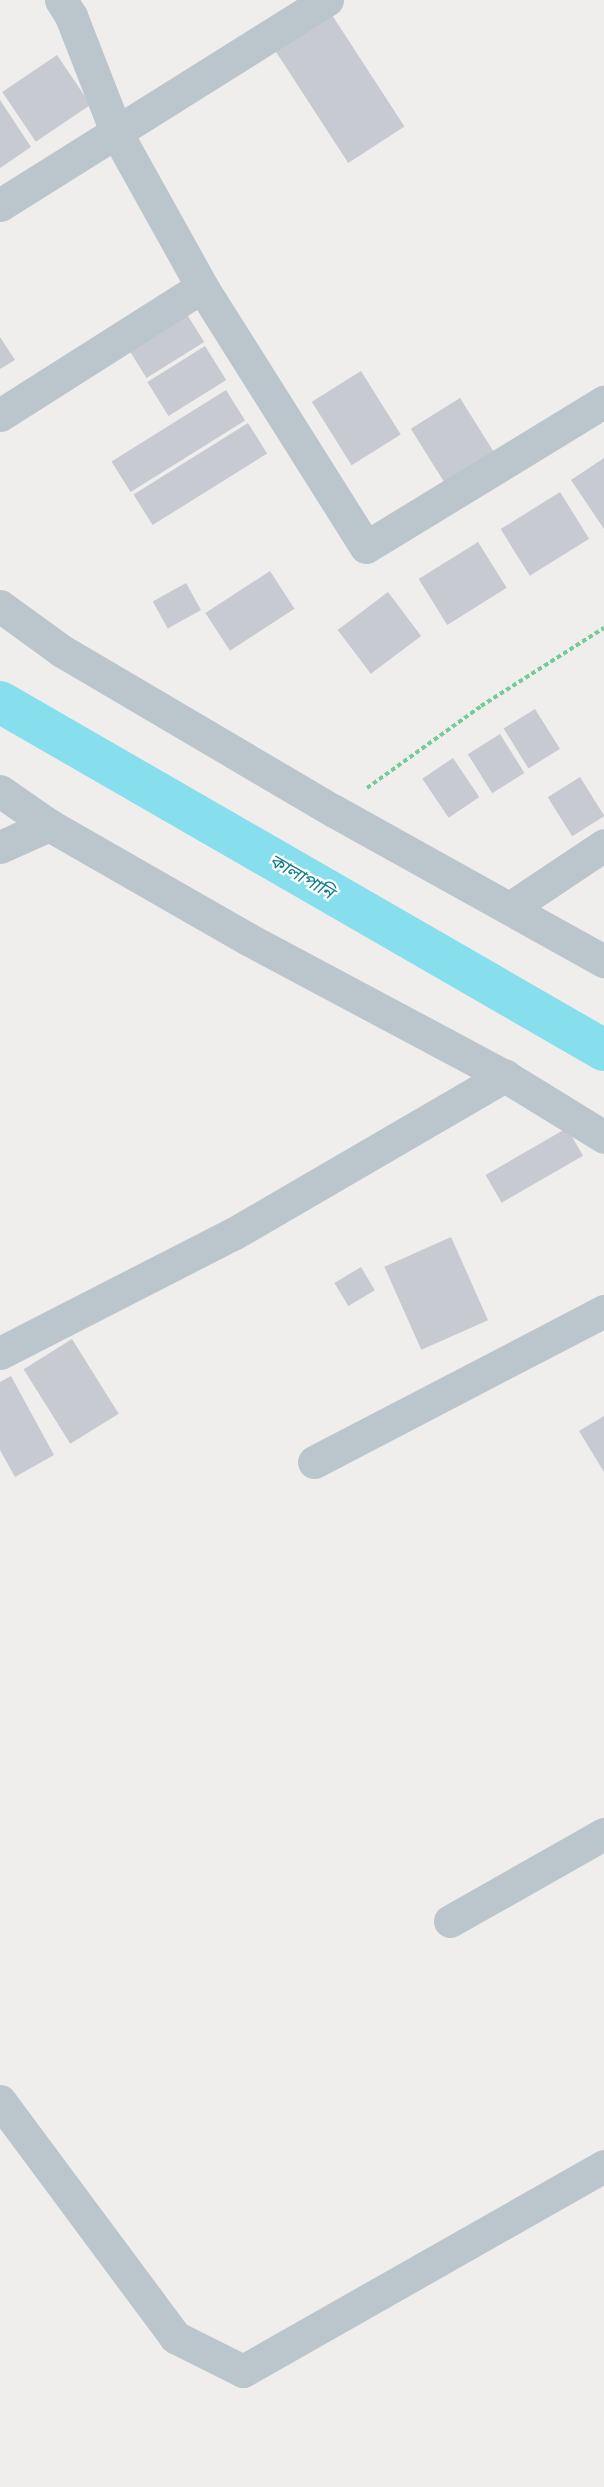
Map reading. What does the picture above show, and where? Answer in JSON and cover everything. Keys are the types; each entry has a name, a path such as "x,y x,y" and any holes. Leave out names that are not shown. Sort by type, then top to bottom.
{"street":[{"path":"61,0 71,16 117,134 202,286 366,547 604,402"},
{"path":"0,205 117,134 327,0"},
{"path":"0,415 202,286"},
{"path":"0,606 62,651 334,811 604,961"},
{"path":"0,791 50,825 248,939 505,1076 604,1137"},
{"path":"0,847 50,825"},
{"path":"510,908 604,845"},
{"path":"0,1353 233,1234 505,1076"},
{"path":"314,1462 604,1311"},
{"path":"450,1921 604,1834"},
{"path":"0,2101 175,2337 243,2371 604,2166"}],"path":[{"path":"334,811 481,706 604,628"}],"building":[{"path":"332,15 404,127 348,163 276,51"},
{"path":"57,55 91,105 36,142 2,92"},
{"path":"0,100 31,147 0,168"},
{"path":"183,308 204,342 147,378 125,344"},
{"path":"0,337 15,360 0,369"},
{"path":"205,346 226,380 169,416 147,382"},
{"path":"361,371 401,435 352,465 312,402"},
{"path":"226,390 245,421 131,492 112,462"},
{"path":"460,398 500,462 451,492 411,429"},
{"path":"248,423 267,454 153,525 134,495"},
{"path":"604,458 604,529 571,480"},
{"path":"560,492 589,539 530,576 501,529"},
{"path":"478,542 507,588 447,625 419,579"},
{"path":"270,571 295,609 230,651 205,613"},
{"path":"186,583 201,610 168,629 153,601"},
{"path":"388,592 421,636 371,674 338,630"},
{"path":"535,709 560,749 529,768 504,729"},
{"path":"500,734 524,773 492,793 468,754"},
{"path":"453,758 479,797 449,818 422,779"},
{"path":"580,777 604,816 572,836 548,797"},
{"path":"567,1128 583,1156 502,1203 486,1175"},
{"path":"451,1237 488,1320 421,1350 384,1267"},
{"path":"361,1267 375,1290 348,1306 334,1283"},
{"path":"72,1339 119,1414 70,1444 24,1369"},
{"path":"11,1376 54,1455 15,1477 0,1450 0,1382"},
{"path":"604,1416 604,1472 579,1431"}],"waterway":[{"name":"কালাপানি","path":"0,702 604,1050"}]}
